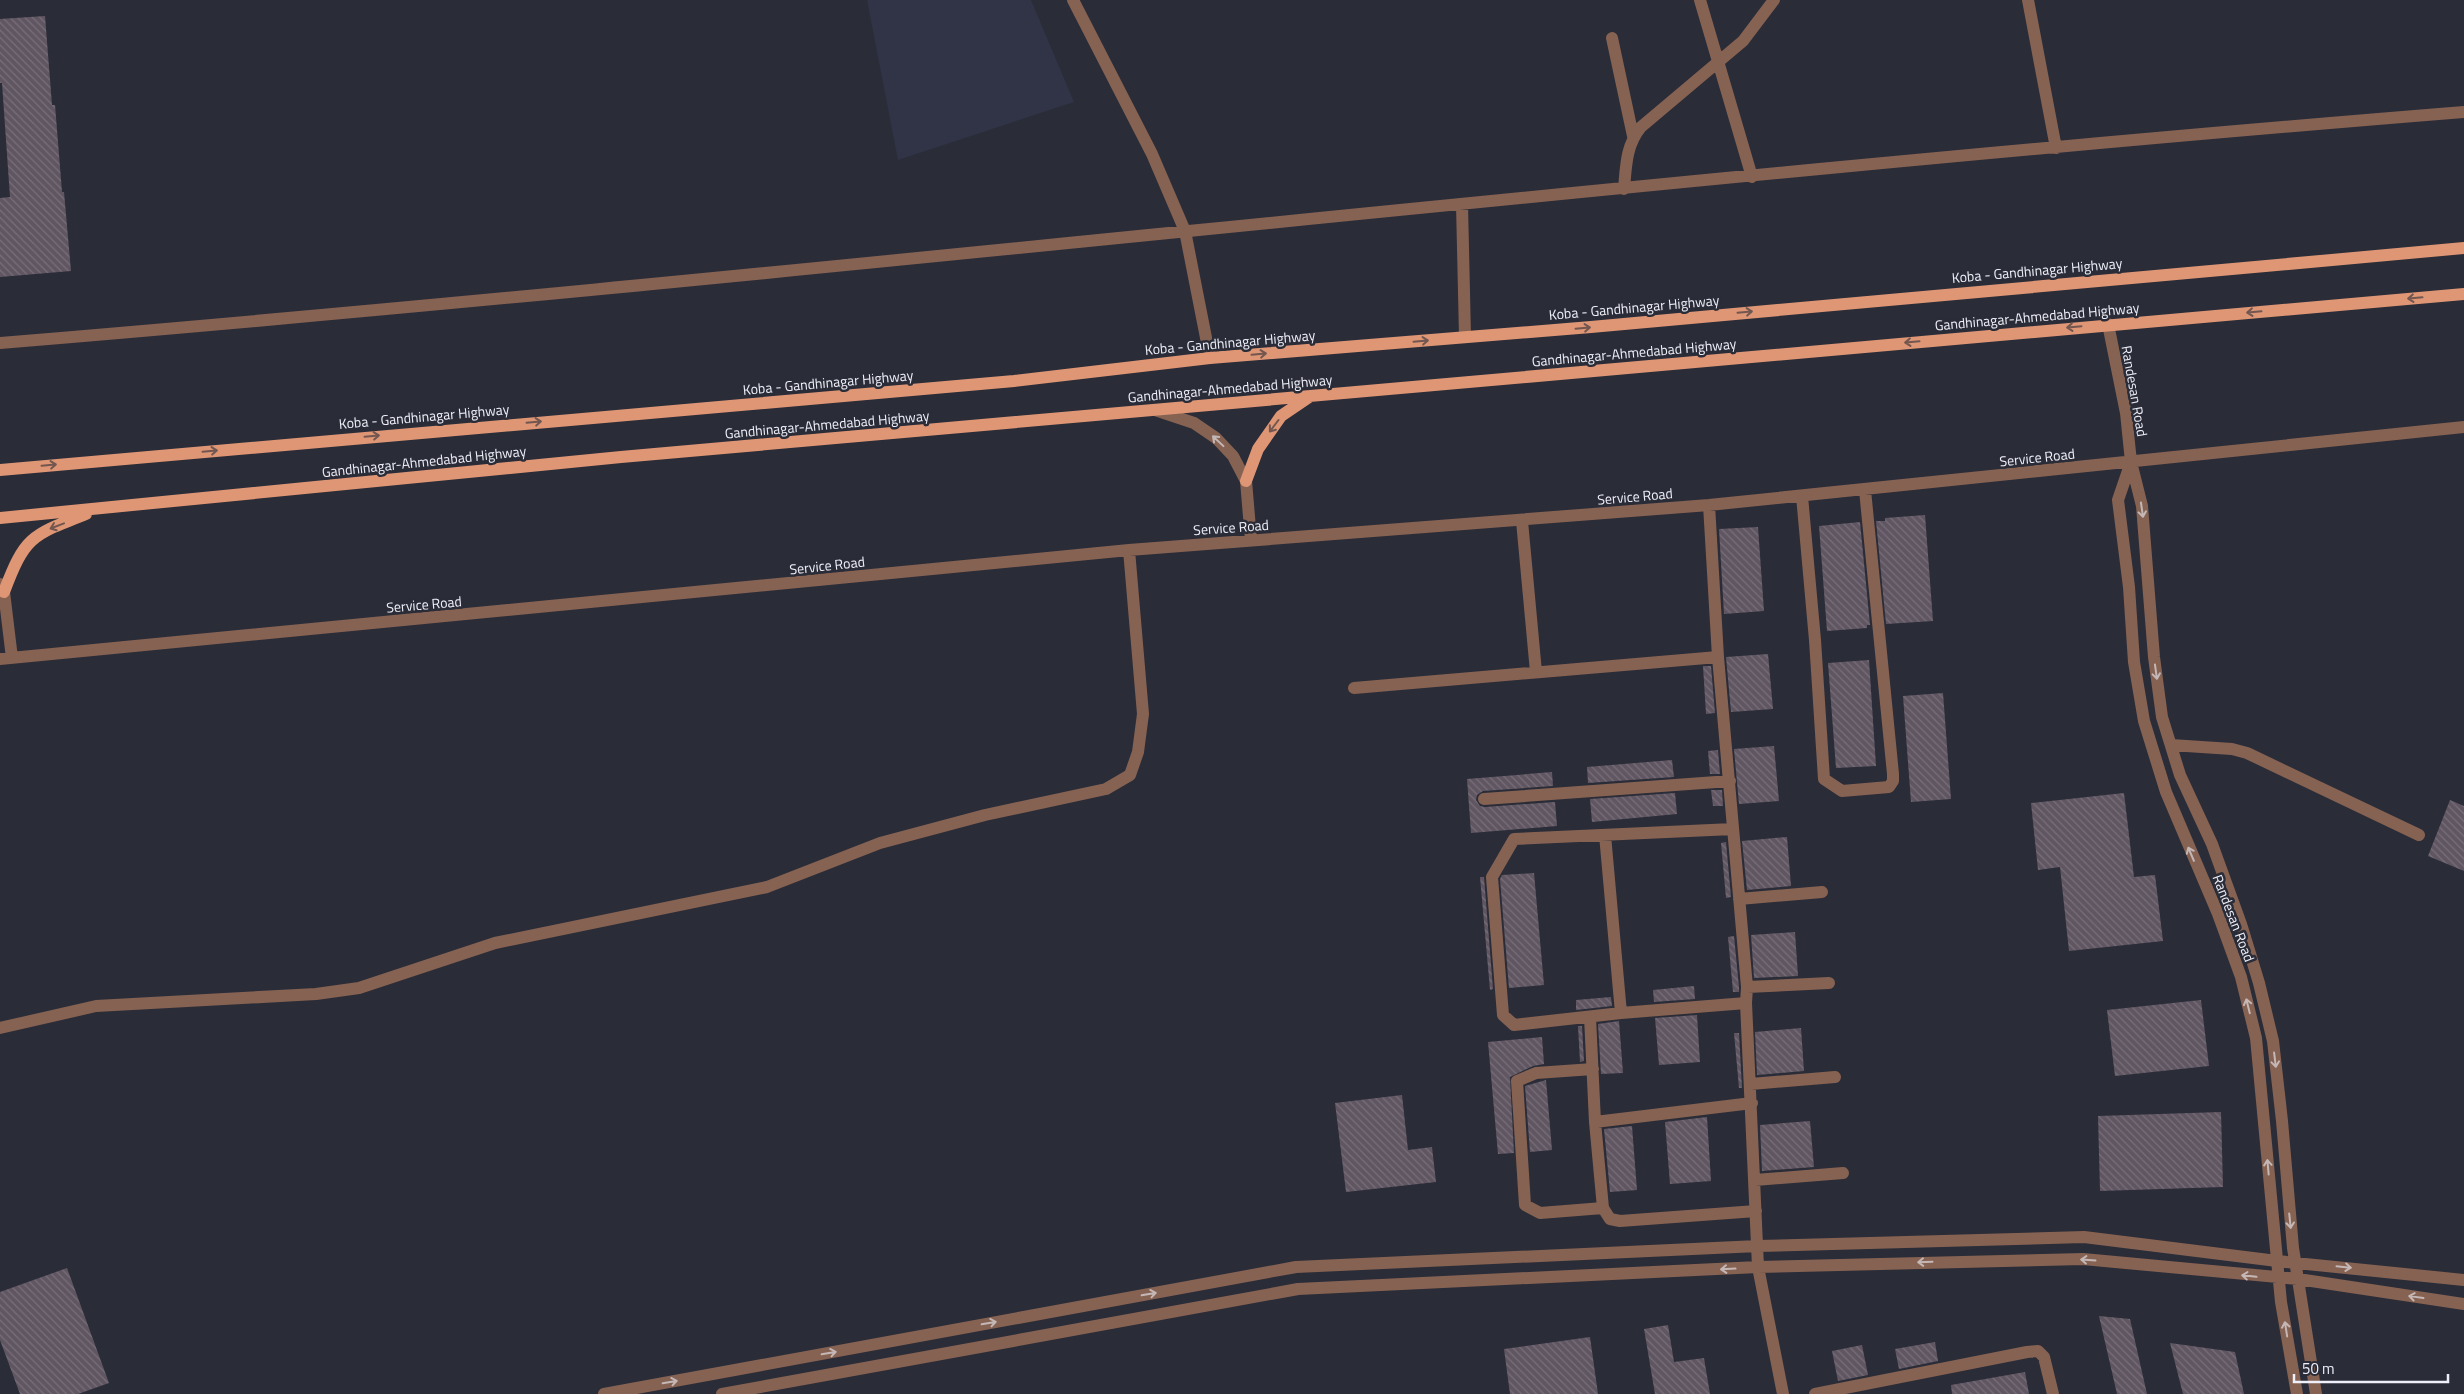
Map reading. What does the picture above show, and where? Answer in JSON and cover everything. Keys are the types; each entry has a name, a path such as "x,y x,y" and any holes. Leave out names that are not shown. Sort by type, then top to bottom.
{"main road":[{"name":"Koba - Gandhinagar Highway","path":"0,470 1014,381 1210,358 2464,248"},
{"name":"Gandhinagar-Ahmedabad Highway","path":"0,518 621,457 2464,294"},
{"path":"1246,480 1258,449 1281,416 1311,396"},
{"path":"2,588 16,561 29,542 50,528 103,508"}],"street":[{"path":"1073,0 1152,154 1185,231 1210,358"},
{"path":"1700,0 1752,177"},
{"path":"1624,189 1627,155 1633,136 1641,127 1743,40 1774,0"},
{"path":"2028,0 2056,148"},
{"path":"1612,38 1633,136"},
{"path":"0,343 816,270 1462,204 2464,112"},
{"path":"1462,204 1465,337"},
{"name":"Randesan Road","path":"2108,324 2126,413 2131,462 2142,506 2154,657 2162,717 2180,775 2212,844 2259,983 2272,1041 2295,1262 2316,1394"},
{"path":"1154,410 1194,423 1216,438 1233,456 1246,480 1251,540"},
{"name":"Service Road","path":"6,658 1129,550 1251,540 1308,538 1709,505 2464,427"},
{"name":"Randesan Road","path":"2131,462 2118,500 2129,587 2134,662 2144,721 2166,792 2218,914 2240,977 2256,1038 2279,1279 2298,1394"},
{"path":"1802,496 1816,650 1824,779 1842,791 1882,789 1889,788 1893,781 1893,774 1865,490"},
{"path":"1709,505 1718,657 1748,987 1746,1003 1758,1267 1783,1394"},
{"path":"1522,521 1536,672"},
{"path":"0,1028 96,1006 316,994 359,988 495,943 767,887 880,843 985,815 1106,789 1130,775 1138,752 1144,714 1129,550"},
{"path":"2,588 6,658"},
{"path":"1354,688 1718,657"},
{"path":"2171,745 2232,749 2247,753 2419,835"},
{"path":"1484,799 1730,781"},
{"path":"1733,829 1514,839 1492,877 1503,1015 1514,1024 1746,1003"},
{"path":"1606,835 1621,1013"},
{"path":"1739,899 1822,892"},
{"path":"1748,987 1829,982"},
{"path":"1590,1017 1595,1122 1603,1208 1610,1219 1620,1221 1756,1211"},
{"path":"1593,1069 1536,1073 1517,1081 1525,1205 1540,1213 1603,1208"},
{"path":"1751,1084 1835,1078"},
{"path":"1595,1122 1752,1103"},
{"path":"1755,1180 1843,1173"},
{"path":"604,1394 1296,1267 1758,1246 2084,1237 2277,1261 2464,1280"},
{"path":"722,1394 1298,1289 1758,1267 2083,1259 2279,1279 2298,1279 2464,1304"},
{"path":"1815,1394 2038,1351 2044,1357 2054,1394"}],"shaded area":[{"path":"867,0 1031,0 1074,102 898,160"}],"building":[{"path":"45,16 52,105 55,105 71,271 0,277 0,198 10,197 2,83 0,83 0,19"},
{"path":"1925,515 1933,621 1886,624 1876,521 1885,521 1885,518"},
{"path":"1860,522 1870,625 1867,625 1867,628 1827,631 1819,526"},
{"path":"1758,527 1764,611 1724,614 1719,529"},
{"path":"1768,654 1773,709 1731,712 1726,657"},
{"path":"1869,660 1876,766 1836,768 1828,663"},
{"path":"1703,666 1711,666 1715,713 1706,714"},
{"path":"1943,693 1951,799 1911,802 1903,696"},
{"path":"1774,746 1779,801 1739,804 1734,749"},
{"path":"1718,750 1720,774 1710,774 1708,751"},
{"path":"1672,760 1674,777 1588,783 1587,767"},
{"path":"1552,772 1553,786 1483,791 1477,795 1476,800 1480,806 1485,807 1555,802 1557,826 1471,833 1467,779"},
{"path":"1711,790 1722,790 1723,806 1713,806"},
{"path":"1675,793 1677,814 1592,822 1590,799"},
{"path":"2124,793 2134,877 2155,875 2163,941 2069,951 2060,867 2038,870 2031,803"},
{"path":"2450,800 2464,806 2464,871 2428,856"},
{"path":"1787,837 1791,886 1747,890 1742,841"},
{"path":"1726,842 1731,897 1726,898 1721,843"},
{"path":"1534,873 1544,985 1509,988 1500,879 1502,875"},
{"path":"1480,877 1484,877 1493,989 1490,990"},
{"path":"1795,932 1798,976 1754,978 1751,935"},
{"path":"1734,936 1739,992 1733,992 1728,937"},
{"path":"1694,986 1695,999 1654,1002 1653,990"},
{"path":"1611,997 1612,1006 1576,1010 1576,1000"},
{"path":"2201,1000 2209,1066 2115,1076 2107,1010"},
{"path":"1697,1015 1700,1062 1659,1065 1655,1018"},
{"path":"1619,1021 1623,1073 1601,1074 1598,1024"},
{"path":"1578,1026 1582,1026 1584,1061 1580,1062"},
{"path":"1801,1028 1804,1071 1757,1075 1755,1032"},
{"path":"1734,1033 1739,1033 1742,1088 1739,1088"},
{"path":"1542,1037 1544,1064 1533,1066 1510,1077 1514,1153 1498,1154 1488,1042"},
{"path":"1546,1080 1552,1150 1530,1152 1525,1086"},
{"path":"1402,1095 1408,1150 1432,1147 1436,1182 1346,1192 1335,1103"},
{"path":"2221,1112 2223,1187 2100,1191 2098,1116"},
{"path":"1707,1117 1711,1181 1670,1184 1665,1122"},
{"path":"1810,1121 1814,1167 1762,1171 1760,1125"},
{"path":"1632,1126 1637,1190 1610,1192 1604,1129"},
{"path":"67,1268 109,1383 78,1394 20,1394 0,1340 0,1292"},
{"path":"2099,1316 2130,1319 2147,1394 2117,1394"},
{"path":"1668,1325 1674,1362 1704,1358 1710,1394 1655,1394 1644,1329"},
{"path":"1590,1337 1598,1394 1510,1394 1504,1349"},
{"path":"1935,1342 1938,1361 1899,1369 1895,1349"},
{"path":"2170,1343 2235,1352 2244,1394 2183,1394"},
{"path":"1862,1345 1868,1375 1838,1381 1832,1351"},
{"path":"2025,1372 2029,1394 1952,1394 1951,1385"}]}
